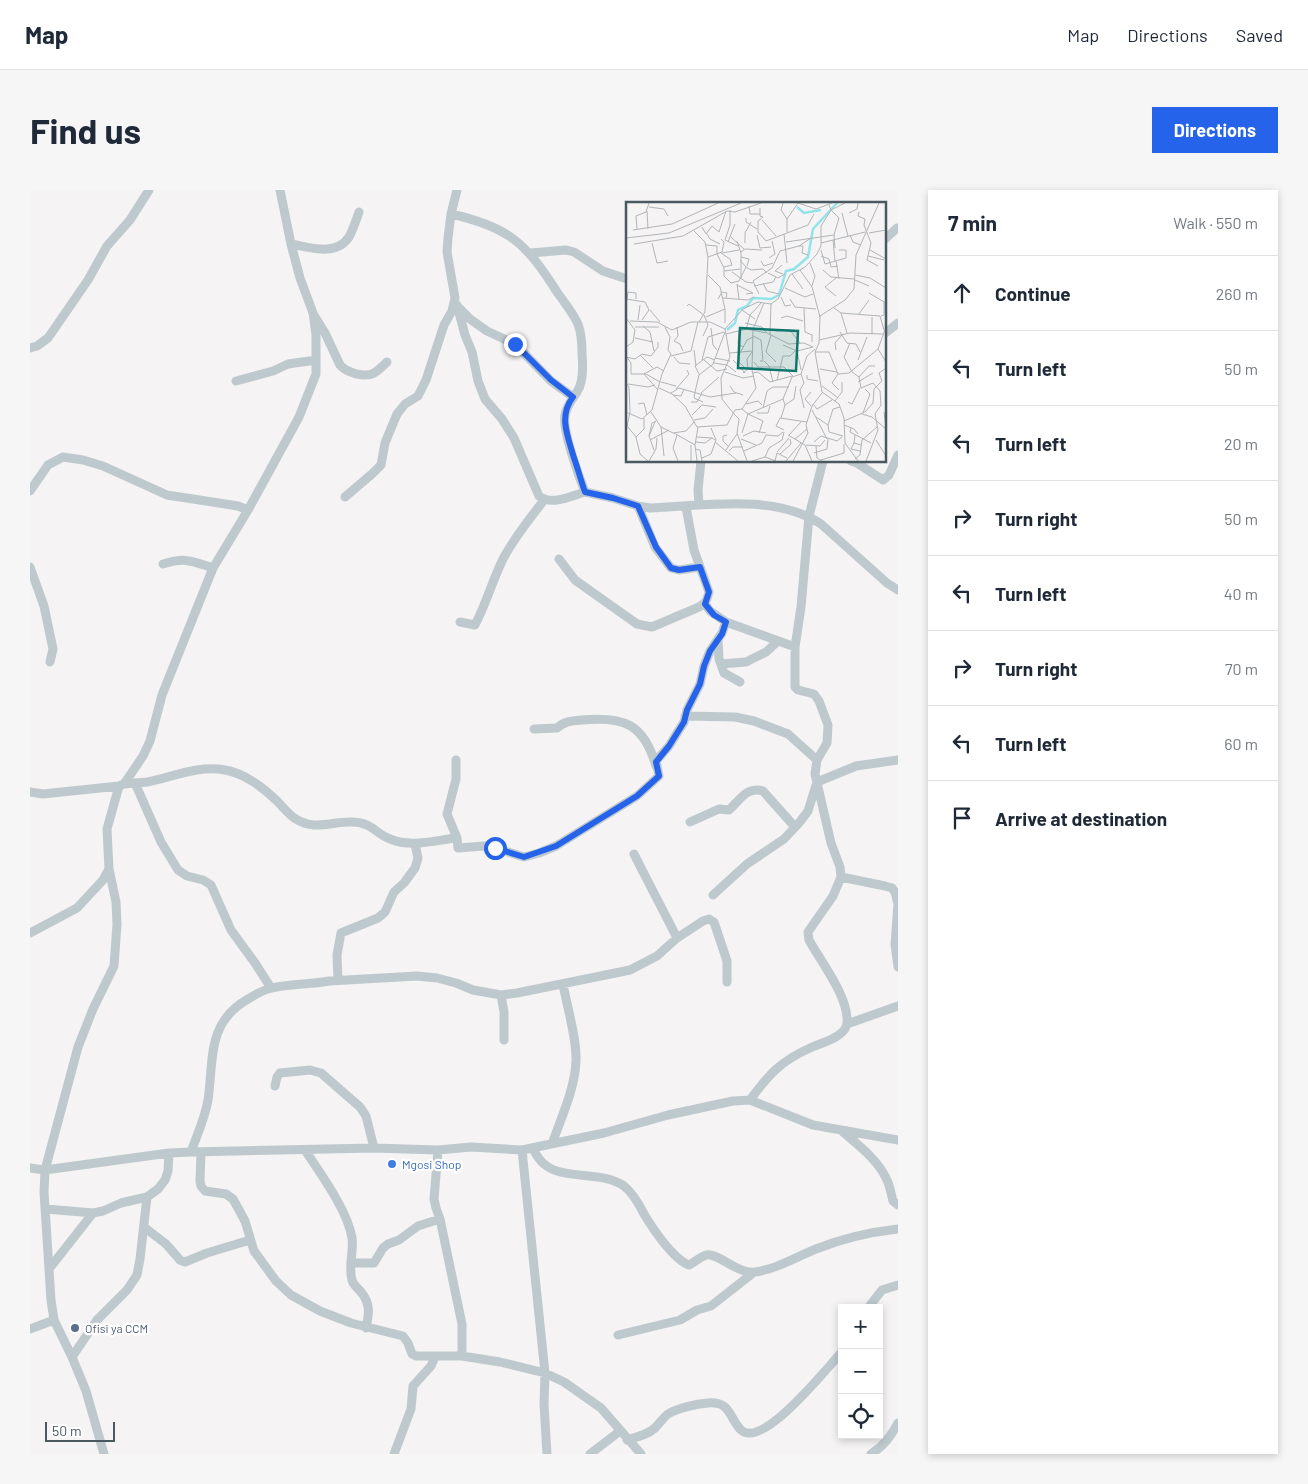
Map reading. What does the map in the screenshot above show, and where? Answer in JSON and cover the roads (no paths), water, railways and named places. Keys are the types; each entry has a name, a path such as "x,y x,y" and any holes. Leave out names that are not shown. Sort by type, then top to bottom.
{"street":[{"path":"30,348 37,346 48,338 88,280 107,246 130,220 149,190"},
{"path":"280,190 300,278 313,313 340,365 344,369 364,374 374,373 387,362"},
{"path":"457,190 451,214 447,252 454,286 455,304 472,352 478,381 485,399 502,419 514,438 538,496 544,500 553,501 585,492 650,508 699,505 767,505 792,510 809,516 821,524 887,583 898,590"},
{"path":"291,244 324,249 336,248 342,245 349,237 359,212"},
{"path":"451,214 479,220 501,230 520,243 531,254 579,325 582,354 581,376 578,390 568,403 564,417 567,437 585,492"},
{"path":"886,238 897,228"},
{"path":"531,254 566,250 574,252 603,271 626,279"},
{"path":"455,304 470,319 487,331 515,344 551,380 573,397"},
{"path":"344,497 374,474 381,465 385,443 397,414 405,404 418,396 426,380 444,325 455,304"},
{"path":"104,1454 86,1391 54,1320 51,1300 45,1170 78,1047 93,1009 114,966 117,924 116,902 109,869 107,829 122,785 143,756 150,741 162,695 213,568 248,510 299,417 316,374 313,313"},
{"path":"886,332 898,323"},
{"path":"236,381 273,371 288,364 316,360"},
{"path":"854,462 883,480 888,475 898,455"},
{"path":"30,491 48,466 63,457 103,466 167,495 238,506 248,510"},
{"path":"699,505 698,490 701,462"},
{"path":"750,1100 782,1062 830,1041 843,1032 847,1024 845,1008 834,981 809,940 808,932 833,896 841,877 840,867 830,843 815,767 827,743 828,725 819,701 814,694 798,690 795,687 795,647 801,606 809,516 823,462"},
{"path":"460,622 475,625 484,607 491,585 512,544 544,500"},
{"path":"638,506 656,547 671,568 679,570 700,567"},
{"path":"558,559 575,580 636,624 652,627 705,604 709,592 694,550 686,507"},
{"path":"163,564 179,559 213,568"},
{"path":"30,567 44,606 53,649 50,662"},
{"path":"705,604 714,615 726,622 795,647"},
{"path":"659,776 656,762 684,722 687,710 700,684 710,651 718,640 726,622"},
{"path":"718,640 720,664 724,673 740,682"},
{"path":"720,664 746,662 766,652 778,642"},
{"path":"685,716 735,717 754,721 788,734 817,760"},
{"path":"534,729 557,728 562,722 586,720 609,719 624,722 638,731 648,742 659,776"},
{"path":"456,760 456,779 447,814 457,838 458,848 484,846 524,857 556,846 637,796 659,776"},
{"path":"817,782 856,766 898,760"},
{"path":"30,792 43,794 146,782 195,770 212,768 228,770 241,775 269,793 296,819 303,822 317,826 352,822 370,825 389,839 415,844 457,838"},
{"path":"713,895 747,864 784,839 795,828 808,811 815,794 817,782"},
{"path":"135,783 161,842 178,870 187,876 203,880 211,885 231,930 256,963 271,988"},
{"path":"690,822 719,809 729,810 746,793 752,789 757,789 763,790 795,828"},
{"path":"338,980 336,955 341,933 378,918 384,912 394,892 404,883 415,868 418,858 415,844"},
{"path":"634,854 648,886 657,898 677,938"},
{"path":"30,933 77,908 95,889 109,869"},
{"path":"841,877 885,886 892,888 895,892 898,904 895,944 898,967"},
{"path":"191,1152 208,1102 212,1053 220,1024 236,1006 271,988 338,980 418,976 437,978 473,990 501,995 630,970 657,956 677,938 709,919 714,922 727,960 727,982"},
{"path":"552,1144 572,1084 576,1060 563,984"},
{"path":"501,995 504,1012 504,1040"},
{"path":"847,1024 898,1006"},
{"path":"275,1086 280,1073 310,1070 321,1073 360,1107 366,1116 374,1148"},
{"path":"30,1168 45,1170 169,1153 191,1152 374,1148 438,1150 470,1148 533,1149 604,1133 668,1115 733,1101 750,1100 813,1126 898,1140"},
{"path":"841,1130 880,1169 887,1179 892,1202 898,1205"},
{"path":"533,1149 545,1165 555,1170 599,1177 625,1186 669,1248 689,1265 704,1256 710,1255 731,1266 753,1273"},
{"path":"306,1150 350,1226 353,1283 366,1297 369,1304 366,1328"},
{"path":"438,1150 434,1199 462,1324 462,1356"},
{"path":"522,1150 545,1373 544,1404 547,1454"},
{"path":"201,1152 201,1186 205,1191 226,1194 233,1199 245,1221 254,1251 260,1261 276,1281 291,1295 320,1312 366,1328 403,1336 412,1354 416,1356 435,1358 462,1356 500,1362 545,1373 564,1382 601,1408 641,1454"},
{"path":"46,1209 103,1211 121,1203 147,1197 158,1189 165,1180 168,1171 169,1153"},
{"path":"72,1357 94,1324 127,1290 137,1275 147,1197"},
{"path":"50,1269 94,1212"},
{"path":"351,1263 374,1263 383,1248 388,1244 399,1240 418,1226 440,1219"},
{"path":"144,1227 166,1244 180,1260 185,1262 250,1240"},
{"path":"618,1335 680,1320 697,1310 711,1306 753,1273 768,1269 817,1248 844,1240 898,1231"},
{"path":"870,1304 874,1297 882,1290 898,1284"},
{"path":"30,1329 54,1320"},
{"path":"627,1440 648,1433 668,1414 706,1403 721,1404 727,1409 741,1430 753,1432 764,1428 794,1406 838,1356"},
{"path":"394,1454 411,1409 413,1386 431,1366 435,1358"},
{"path":"871,1454 878,1450 891,1436 898,1423"},
{"path":"590,1454 620,1431"}],"place":[{"name":"Mgosi Shop","path":"392,1164"},
{"name":"Ofisi ya CCM","path":"75,1328"}]}
